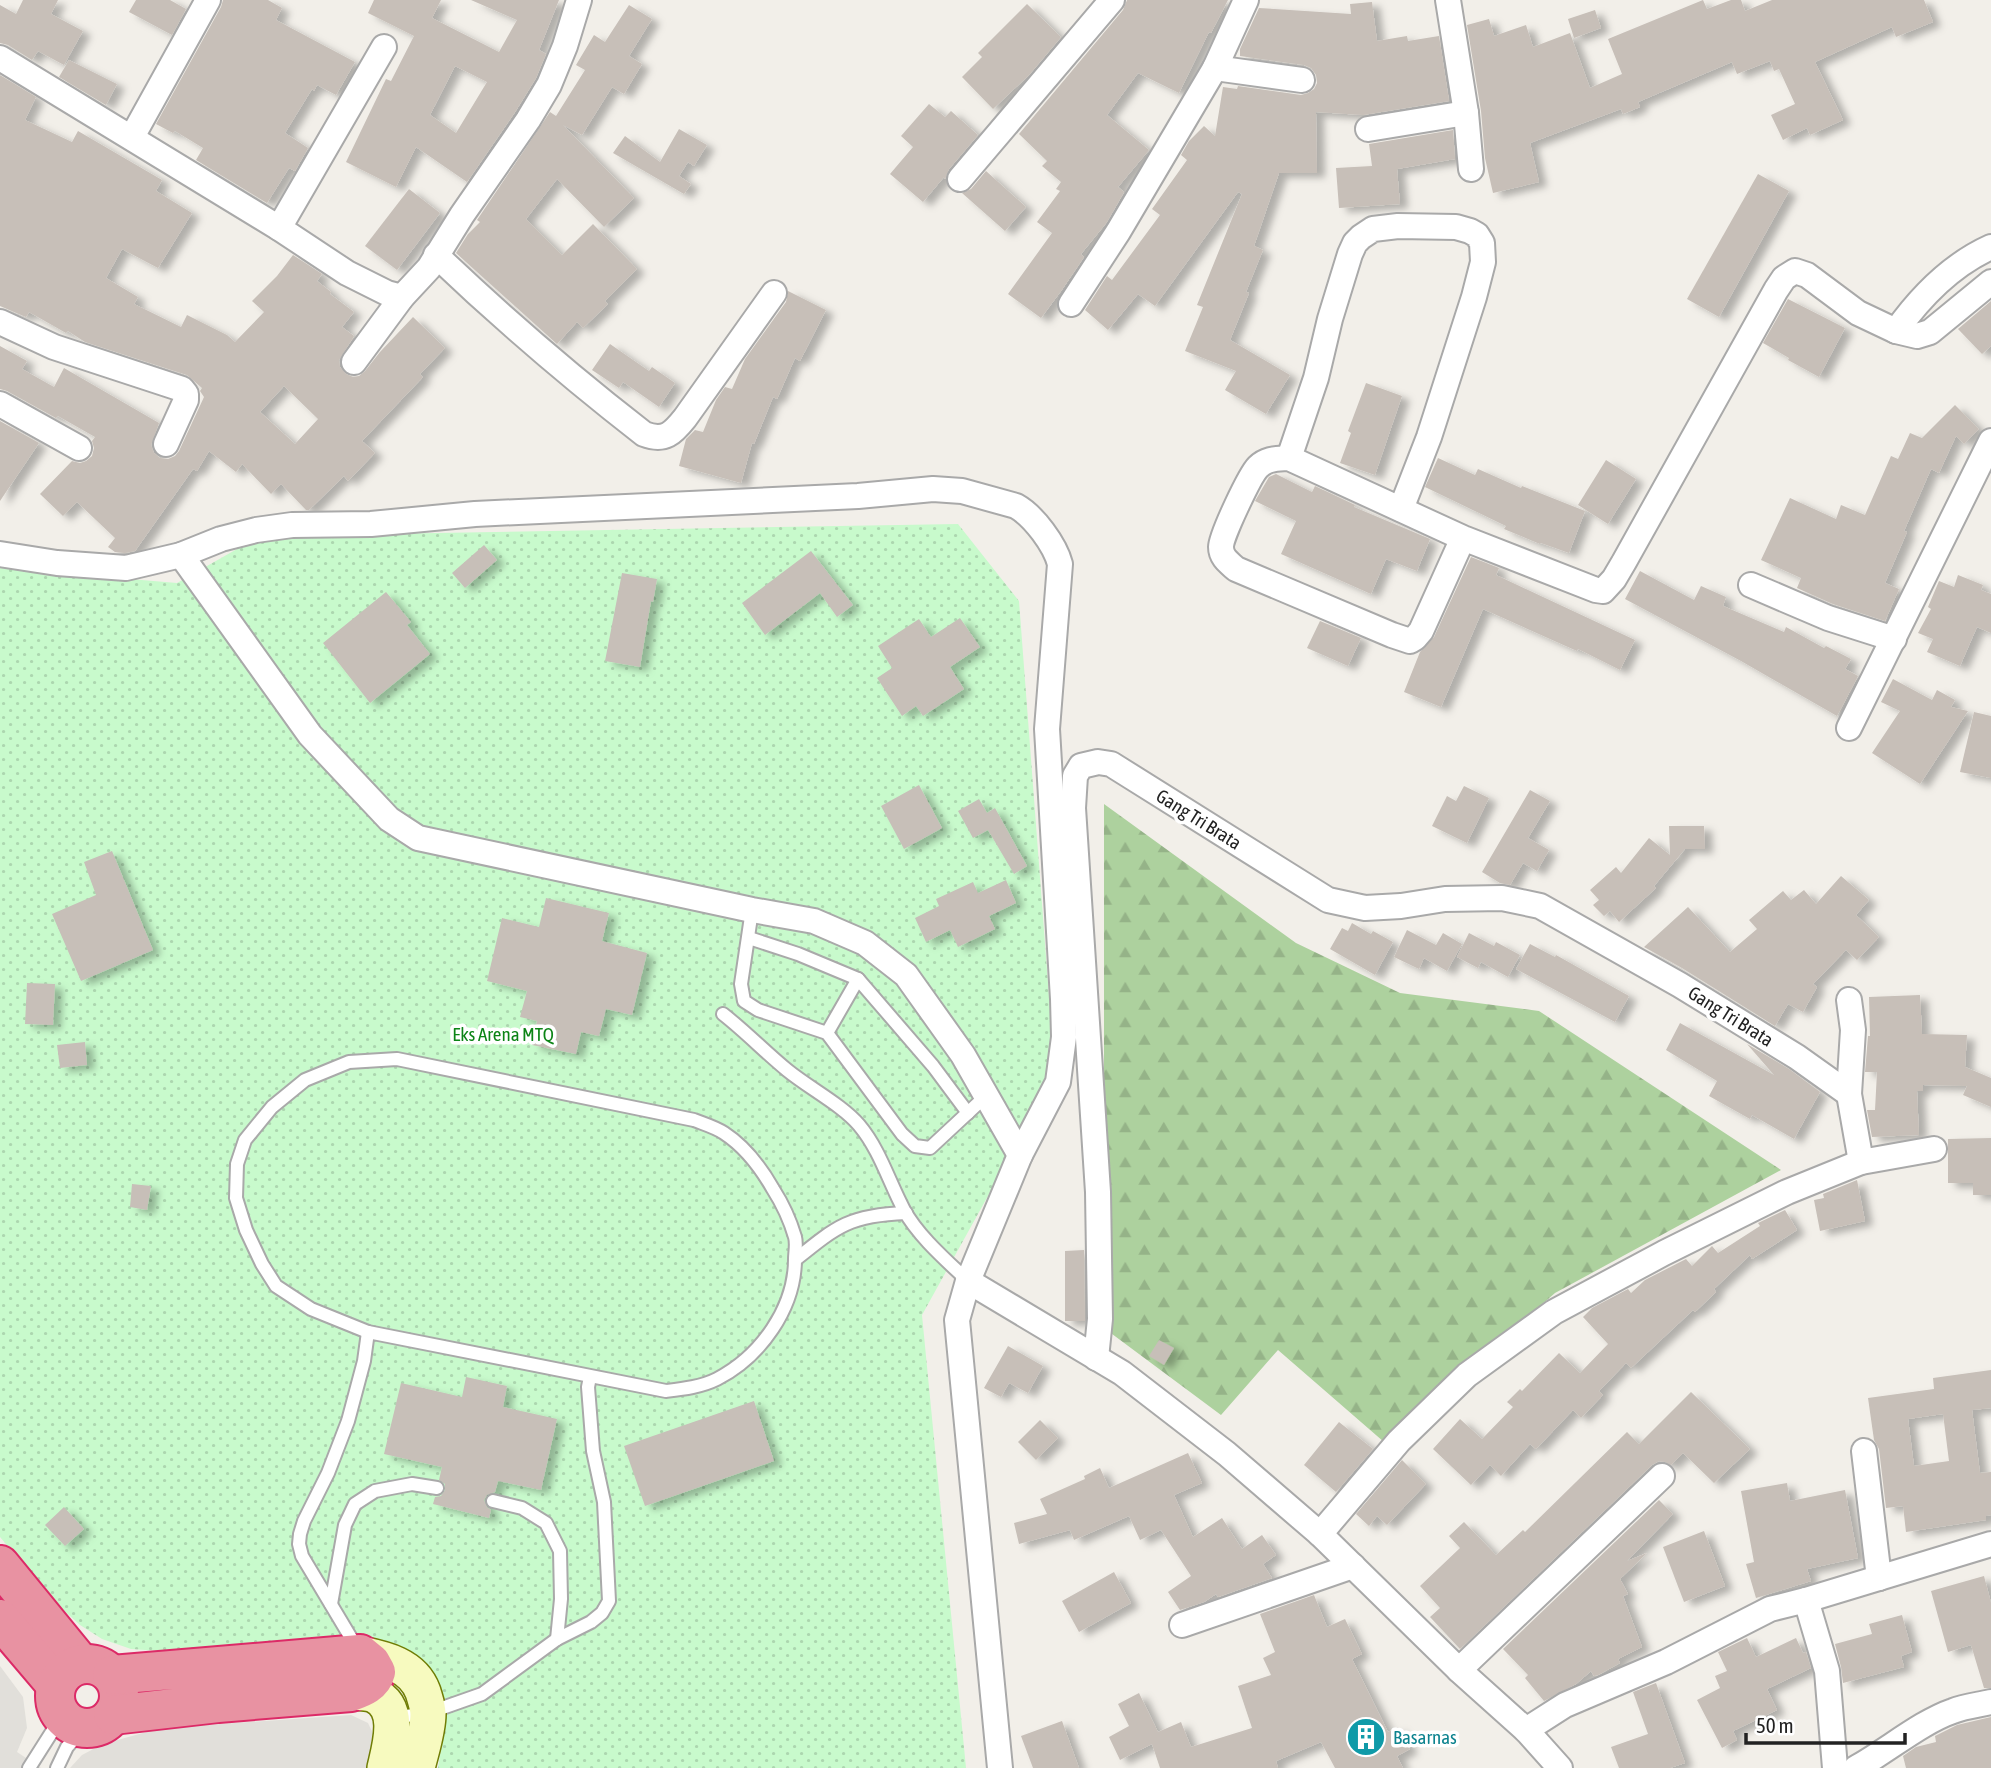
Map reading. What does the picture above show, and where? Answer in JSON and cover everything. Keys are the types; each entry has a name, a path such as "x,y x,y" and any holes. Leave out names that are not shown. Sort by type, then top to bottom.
{"highway":[{"path":"0,1565 85,1697"},
{"path":"0,1619 85,1697 218,1703 351,1692 374,1680 376,1672 371,1663 360,1654 85,1697"}],"street":[{"path":"132,137 208,0"},
{"path":"354,362 402,297 429,268 528,120 549,85 565,46 579,0"},
{"path":"960,180 1112,0"},
{"path":"1070,304 1118,232 1215,68 1246,0"},
{"path":"1448,0 1466,113 1471,169"},
{"path":"279,228 384,47"},
{"path":"0,58 279,228 347,273 387,293 402,297"},
{"path":"1215,68 1302,80"},
{"path":"1368,129 1466,113"},
{"path":"1289,458 1316,378 1330,319 1355,243 1373,229 1398,226 1456,226 1470,231 1477,235 1482,243 1483,262 1429,436 1401,509"},
{"path":"1896,331 1946,274 1974,254 1991,247"},
{"path":"436,255 579,384 644,434 654,438 663,437 675,430 685,418 774,293"},
{"path":"1463,538 1421,631 1410,641 1236,569 1224,559 1221,548 1223,535 1249,479 1259,465 1270,459 1289,458 1463,538 1603,591 1624,562 1784,278 1795,271 1807,275 1858,313 1896,331 1917,336 1930,332 1991,282"},
{"path":"0,323 54,347 182,389 186,400 166,444"},
{"path":"0,404 79,449"},
{"path":"1849,728 1991,441"},
{"path":"0,554 57,563 126,568 181,555 221,539 292,525 371,524 475,514 858,496 933,489 962,491 1016,506 1024,511 1051,543 1060,564 1047,729 1064,1037 1058,1082 1020,1155 968,1281 957,1320 1000,1768"},
{"path":"181,555 310,736 389,819 404,831 418,838 814,921 864,943 906,975 963,1055 1020,1155"},
{"path":"1751,585 1829,618 1895,639"},
{"name":"Gang Tri Brata","path":"1096,1358 1100,1320 1098,1192 1073,808 1075,776 1082,766 1098,762 1111,764 1328,900 1365,908 1445,899 1502,898 1540,906 1680,985 1797,1057 1849,1094"},
{"path":"1849,1000 1853,1030 1849,1094 1861,1162"},
{"path":"1320,1534 1399,1441 1467,1375 1554,1312 1787,1192 1861,1162 1934,1149"},
{"path":"968,1281 1122,1373 1227,1454 1320,1534 1459,1670 1526,1730 1560,1768"},
{"path":"1864,1451 1879,1578"},
{"path":"1459,1670 1662,1476"},
{"path":"1526,1730 1565,1705 1666,1662 1770,1609 1991,1544"},
{"path":"1182,1625 1353,1566"},
{"path":"1806,1600 1827,1671 1835,1768"},
{"path":"360,1654 388,1660 402,1667 421,1687 428,1713 417,1768"},
{"path":"351,1692 377,1696 390,1709 390,1744 385,1768"},
{"path":"1856,1768 1952,1711 1991,1702"}],"lane":[{"path":"752,910 741,984 744,1001 758,1010 827,1033 902,1134 915,1146 930,1148 987,1095"},
{"path":"749,937 858,979 933,1066 968,1113"},
{"path":"827,1033 858,979"},
{"path":"723,1014 745,1030 786,1070 858,1123 868,1136 906,1213 936,1251 968,1281"},
{"path":"397,1059 694,1120 723,1132 764,1173 782,1202 796,1240 795,1260 796,1270 790,1294 778,1321 762,1343 741,1364 716,1380 692,1388 666,1391 368,1332 311,1309 276,1286 262,1264 246,1230 236,1198 237,1164 245,1140 272,1107 305,1080 349,1062 397,1059"},
{"path":"795,1260 830,1232 850,1222 875,1214 906,1213"},
{"path":"360,1654 302,1556 299,1544 304,1521 328,1473 348,1421 364,1361 368,1332"},
{"path":"392,1718 428,1713 482,1694 557,1639 591,1622 602,1613 609,1601 604,1502 593,1451 588,1387 590,1377"},
{"path":"331,1604 345,1525 355,1504 376,1491 412,1484 437,1488"},
{"path":"493,1501 522,1508 546,1523 560,1551 561,1599 557,1639"},
{"path":"29,1768 85,1697"},
{"path":"57,1768 68,1747 85,1697"}],"shaded area":[{"path":"0,1666 23,1697 27,1728 17,1752 41,1768 0,1768"},
{"path":"351,1715 368,1723 378,1744 373,1768 70,1768 82,1755 103,1744 161,1728"}],"green space":[{"name":"Eks Arena MTQ","path":"958,524 1019,601 1055,1075 922,1315 966,1768 438,1768 444,1729 439,1691 420,1669 131,1649 102,1639 80,1625 59,1606 0,1537 0,568 177,583 260,536"},
{"path":"1104,804 1296,943 1400,993 1539,1011 1781,1170 1555,1293 1384,1442 1278,1350 1221,1415 1104,1328"}],"building":[{"path":"23,0 58,0 51,14 83,31 64,65 38,51 32,60 0,43 0,5 16,14"},
{"path":"136,0 170,0 186,9 172,35 129,12"},
{"path":"223,0 268,0 282,8 276,20 355,62 336,95 317,85 314,91 312,89 285,133 308,148 295,171 289,168 267,203 196,160 203,148 175,131 173,133 156,124"},
{"path":"374,0 441,0 432,18 499,52 517,20 471,0 559,0 539,50 546,54 536,78 467,182 416,147 396,187 346,162 386,79 391,81 414,36 368,13","holes":["455,66 487,82 456,133 430,115"]},
{"path":"1127,0 1228,0 1179,93 1138,73 1107,115 1149,150 1118,187 1124,192 1107,222 1081,254 1084,257 1041,318 1008,294 1052,233 1037,222 1060,191 1056,189 1061,182 1042,166 1047,161 1019,134 1123,10"},
{"path":"1703,0 1707,9 1731,0 1741,0 1745,11 1772,0 1924,0 1933,22 1896,37 1892,27 1815,62 1843,120 1810,135 1807,128 1783,140 1771,115 1795,104 1779,69 1774,71 1770,61 1737,74 1732,62 1638,102 1640,107 1623,114 1621,109 1530,143 1539,182 1493,193 1485,158 1481,111 1467,25 1489,19 1494,36 1526,25 1533,47 1570,33 1590,88 1622,74 1608,39"},
{"path":"1372,2 1377,41 1407,36 1408,41 1439,36 1449,101 1363,115 1316,112 1317,173 1279,173 1254,246 1263,250 1230,340 1290,375 1266,414 1225,390 1236,371 1185,351 1203,307 1197,305 1242,194 1238,192 1155,306 1138,294 1108,330 1085,310 1107,276 1112,280 1160,215 1152,209 1187,160 1181,155 1189,141 1204,126 1215,136 1223,87 1237,89 1238,86 1301,95 1314,89 1317,83 1316,75 1311,68 1240,56 1240,49 1259,8 1351,14 1350,4"},
{"path":"1027,4 1061,37 1029,75 993,109 962,77 982,57 978,53"},
{"path":"629,5 652,19 629,56 642,64 624,94 612,87 582,135 563,125 634,198 604,227 557,179 526,219 562,255 593,224 637,269 605,301 608,304 583,328 577,322 557,344 456,253 468,234 480,222 477,220 550,112 556,116 585,70 576,65 594,35 605,42"},
{"path":"1595,10 1601,28 1574,38 1568,19"},
{"path":"69,60 117,84 106,105 59,77"},
{"path":"0,75 36,97 25,120 72,142 78,131 162,180 156,191 192,213 158,268 122,249 106,278 138,297 134,304 181,327 187,315 227,335 235,342 264,312 252,301 293,255 322,274 317,281 354,312 342,327 354,336 339,360 340,367 346,374 353,377 365,371 413,317 445,348 420,374 423,377 362,441 375,453 348,481 344,476 309,510 281,484 271,494 242,464 236,472 209,451 197,471 193,469 135,551 125,553 115,552 108,547 115,538 77,502 63,516 40,494 72,461 80,463 92,456 92,441 95,437 0,389 0,346 27,361 22,369 54,387 64,368 159,423 151,445 160,458 168,459 179,451 204,397 200,391 202,388 187,375 85,342 29,312 26,317 0,306","holes":["284,386 318,419 295,444 260,412"]},
{"path":"929,104 945,117 951,111 978,135 949,169 945,179 944,177 923,202 890,174 913,147 901,136"},
{"path":"679,129 707,145 694,166 688,162 679,176 691,184 684,194 613,153 625,136 660,162"},
{"path":"1453,130 1455,159 1397,169 1400,204 1339,208 1336,168 1372,166 1369,144"},
{"path":"986,171 1026,207 1005,231 962,193 971,189"},
{"path":"1758,174 1789,191 1719,317 1687,299"},
{"path":"409,189 440,213 397,270 365,246"},
{"path":"788,291 826,310 800,361 795,358 777,399 773,397 754,444 752,443 741,483 679,466 686,439 695,430 703,432 716,400 725,387 732,389 745,359 786,302"},
{"path":"1788,299 1845,328 1819,377 1763,343"},
{"path":"1991,301 1991,346 1982,354 1958,329"},
{"path":"610,344 649,371 652,367 675,383 659,407 623,382 619,388 592,370"},
{"path":"1366,383 1402,396 1375,475 1340,463 1351,433 1348,431"},
{"path":"1955,405 1979,429 1964,444 1956,436 1939,473 1931,469 1885,583 1899,589 1885,621 1833,604 1797,588 1801,578 1761,560 1790,498 1836,519 1841,505 1865,515 1891,456 1898,459 1910,433 1922,438"},
{"path":"0,421 39,443 0,501"},
{"path":"1438,458 1475,475 1478,469 1585,511 1569,553 1504,529 1506,526 1425,487"},
{"path":"1606,460 1636,479 1608,524 1578,505"},
{"path":"1276,474 1312,492 1315,486 1355,505 1354,507 1430,539 1417,571 1386,559 1371,594 1281,554 1296,521 1255,501 1269,477"},
{"path":"484,545 497,560 465,588 452,573"},
{"path":"811,551 853,605 837,617 820,593 765,635 742,603"},
{"path":"1471,557 1499,568 1496,575 1635,640 1620,670 1578,649 1577,651 1483,609 1441,707 1404,692 1420,652 1434,637"},
{"path":"1640,571 1694,600 1701,586 1726,597 1723,606 1784,632 1786,627 1851,659 1845,669 1858,676 1837,716 1625,599"},
{"path":"622,573 657,579 640,667 605,661"},
{"path":"1958,575 1983,585 1981,590 1991,594 1991,633 1977,627 1960,666 1927,652 1933,639 1918,633 1931,609 1928,607 1939,581 1954,587"},
{"path":"386,592 411,622 407,625 430,654 370,703 323,643"},
{"path":"960,618 980,647 950,667 964,689 923,716 916,706 902,716 877,678 892,668 878,646 919,619 931,637"},
{"path":"1320,621 1361,638 1348,666 1307,648"},
{"path":"1893,679 1932,700 1937,690 1955,700 1951,707 1968,711 1920,784 1872,753 1900,711 1881,702"},
{"path":"1974,712 1991,716 1991,778 1960,772"},
{"path":"919,785 942,828 904,849 881,806"},
{"path":"1464,786 1489,798 1467,843 1432,826 1447,796 1456,801"},
{"path":"1530,790 1550,801 1528,838 1549,850 1537,871 1523,863 1510,885 1500,883 1482,872"},
{"path":"979,799 987,813 995,808 1027,866 1014,874 988,830 973,838 958,811"},
{"path":"1669,826 1704,826 1705,849 1685,849 1654,886 1656,888 1619,922 1610,911 1604,916 1593,905 1599,900 1590,890 1616,867 1621,873 1649,838 1670,855"},
{"path":"112,851 153,950 81,981 52,914 96,895 84,862"},
{"path":"1841,876 1869,900 1856,915 1879,937 1857,960 1846,950 1813,984 1817,987 1803,1012 1788,1004 1775,1026 1644,947 1688,907 1730,952 1757,929 1749,920 1783,891 1791,900 1804,890 1816,904"},
{"path":"1006,880 1016,903 989,916 995,929 958,947 950,930 926,942 915,918 939,906 936,899 973,882 978,893"},
{"path":"546,898 609,913 602,941 647,953 632,1015 606,1009 599,1036 581,1032 576,1054 532,1045 537,1021 520,1017 527,991 487,981 502,918 539,927"},
{"path":"1352,923 1393,942 1375,975 1330,949 1342,928 1348,931"},
{"path":"1407,930 1436,945 1443,933 1462,944 1447,971 1424,958 1419,969 1394,957"},
{"path":"1469,933 1494,946 1496,942 1520,955 1508,977 1481,962 1478,968 1457,957"},
{"path":"1530,944 1555,957 1556,955 1629,996 1615,1022 1516,969"},
{"path":"27,983 55,984 53,1025 25,1024"},
{"path":"1920,995 1922,1034 1967,1035 1965,1067 1991,1078 1991,1107 1963,1095 1967,1086 1923,1085 1923,1091 1917,1091 1919,1135 1872,1137 1867,1110 1875,1110 1877,1072 1865,1072 1870,1036 1869,997"},
{"path":"1680,1023 1774,1075 1747,1044 1789,1069 1820,1092 1794,1139 1752,1115 1750,1119 1709,1096 1717,1081 1666,1050"},
{"path":"85,1042 87,1065 60,1068 57,1045"},
{"path":"1991,1138 1991,1195 1973,1195 1973,1183 1948,1183 1948,1139"},
{"path":"1857,1180 1865,1221 1820,1231 1814,1200 1824,1198 1823,1194"},
{"path":"132,1184 151,1186 147,1210 130,1207"},
{"path":"1785,1210 1797,1230 1752,1259 1750,1255 1714,1289 1716,1292 1695,1312 1693,1310 1631,1368 1626,1363 1599,1391 1603,1395 1581,1418 1573,1410 1536,1449 1530,1444 1501,1476 1490,1465 1471,1485 1433,1449 1460,1419 1482,1439 1513,1407 1507,1402 1520,1389 1522,1391 1559,1353 1580,1373 1608,1344 1583,1317 1592,1308 1628,1289 1631,1293 1645,1280 1686,1259 1692,1266 1712,1246 1718,1253 1760,1226 1758,1223"},
{"path":"1084,1250 1085,1321 1065,1321 1065,1251"},
{"path":"1159,1340 1174,1348 1164,1365 1149,1356"},
{"path":"1008,1346 1043,1366 1028,1393 1009,1383 1001,1397 984,1388"},
{"path":"1991,1370 1991,1408 1972,1410 1980,1473 1991,1472 1991,1515 1986,1516 1986,1520 1906,1532 1903,1506 1886,1508 1879,1449 1874,1440 1868,1398 1934,1389 1933,1378","holes":["1943,1414 1949,1461 1914,1466 1908,1419"]},
{"path":"466,1377 507,1386 503,1407 557,1419 541,1490 498,1481 495,1492 487,1495 484,1500 491,1510 489,1518 433,1504 435,1497 441,1496 445,1490 445,1484 439,1480 442,1467 384,1454 401,1383 462,1397"},
{"path":"1691,1392 1750,1449 1714,1483 1683,1453 1671,1465 1659,1461 1652,1465 1460,1649 1430,1617 1440,1608 1420,1586 1460,1548 1449,1536 1464,1522 1496,1555 1523,1530 1525,1532 1627,1432 1639,1444"},
{"path":"754,1401 774,1461 645,1506 624,1446"},
{"path":"1040,1420 1058,1438 1036,1460 1018,1442"},
{"path":"1339,1422 1373,1449 1336,1492 1304,1465"},
{"path":"1188,1453 1202,1483 1174,1495 1193,1537 1222,1518 1242,1549 1262,1535 1276,1555 1263,1564 1272,1578 1218,1597 1216,1594 1204,1602 1180,1610 1168,1592 1191,1576 1161,1530 1140,1540 1129,1516 1074,1540 1070,1530 1019,1544 1014,1523 1047,1514 1040,1499 1085,1479 1084,1476 1100,1468 1109,1488"},
{"path":"1402,1460 1426,1484 1387,1525 1377,1516 1369,1526 1356,1514"},
{"path":"1787,1483 1790,1501 1845,1490 1858,1558 1807,1569 1811,1581 1756,1598 1746,1564 1754,1562 1741,1491"},
{"path":"1659,1500 1673,1514 1627,1561 1647,1553 1620,1579 1628,1594 1623,1596 1642,1647 1618,1659 1620,1663 1598,1675 1594,1676 1591,1671 1576,1684 1544,1701 1525,1678 1528,1675 1503,1649"},
{"path":"64,1507 84,1529 65,1546 45,1525"},
{"path":"1704,1531 1725,1586 1684,1602 1663,1547"},
{"path":"1114,1572 1131,1603 1079,1632 1062,1601"},
{"path":"1984,1576 1991,1603 1991,1688 1984,1688 1971,1645 1948,1652 1931,1591"},
{"path":"1314,1595 1327,1627 1345,1619 1362,1654 1352,1659 1388,1732 1398,1727 1410,1749 1397,1756 1403,1768 1335,1768 1321,1742 1276,1761 1278,1768 1160,1768 1152,1744 1120,1760 1109,1737 1129,1726 1118,1704 1139,1693 1158,1732 1181,1722 1191,1747 1252,1728 1238,1686 1271,1675 1263,1658 1275,1652 1260,1614"},
{"path":"1902,1615 1912,1652 1901,1656 1904,1667 1843,1683 1835,1644 1872,1634 1869,1624"},
{"path":"1747,1638 1756,1657 1796,1638 1803,1653 1806,1652 1811,1668 1767,1689 1777,1710 1733,1731 1737,1740 1722,1748 1697,1700 1720,1688 1715,1676 1727,1671 1718,1652"},
{"path":"1656,1683 1685,1763 1670,1768 1619,1768 1611,1747 1648,1734 1633,1692"},
{"path":"1991,1717 1991,1768 1906,1768 1903,1756 1916,1747 1936,1742 1935,1736 1957,1725"},
{"path":"1062,1721 1079,1768 1033,1768 1021,1736"}],"place":[{"name":"Basarnas","path":"1366,1737"}]}
